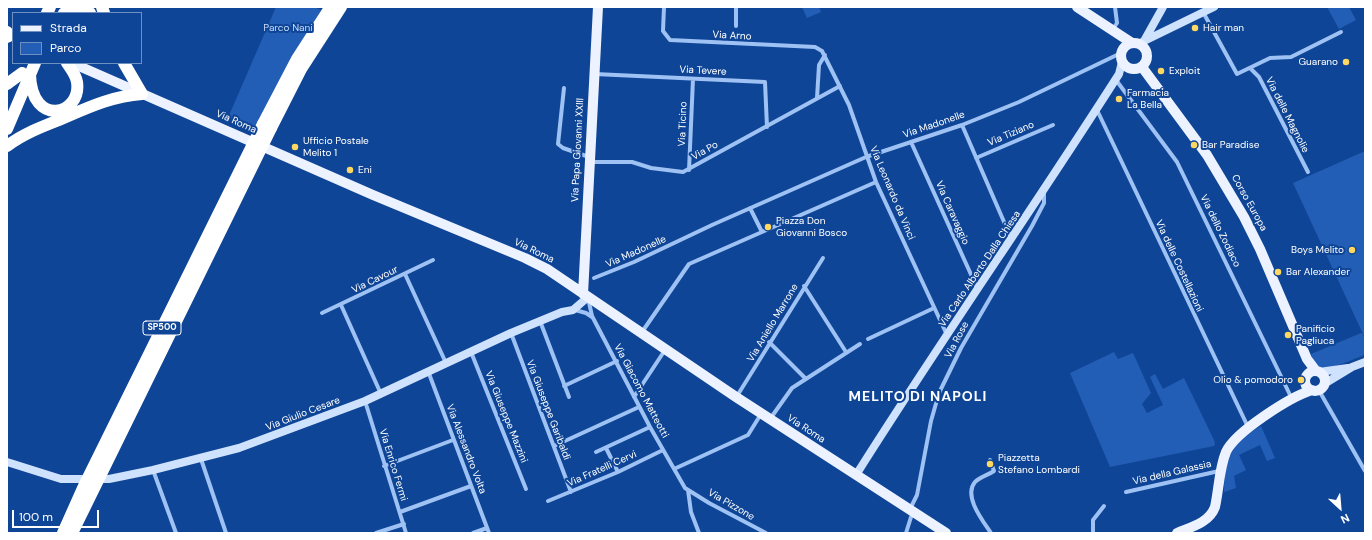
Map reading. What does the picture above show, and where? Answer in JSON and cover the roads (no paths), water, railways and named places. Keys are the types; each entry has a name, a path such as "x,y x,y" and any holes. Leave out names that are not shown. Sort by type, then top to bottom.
{"highway":[{"path":"66,12 73,9 82,8 88,12"},
{"name":"SP500","path":"63,533 84,486 267,126 337,8"},
{"path":"26,70 33,95 38,104 50,110 59,111 65,109 74,100 77,93 77,82 68,64"},
{"path":"7,146 30,132 92,105 129,95 142,94 125,64"},
{"path":"7,84 26,70"},
{"path":"7,109 26,70"},
{"path":"7,129 26,70"},
{"name":"SP500","path":"72,533 267,126"}],"main road":[{"name":"Via Papa Giovanni XXIII","path":"589,301 590,159 598,7"},
{"path":"1077,7 1139,43 1147,56 1132,65 1125,46 1139,43"},
{"name":"Corso Europa","path":"1113,29 1132,65 1215,167 1244,217 1260,249 1307,359 1315,372"},
{"name":"Via Roma","path":"74,64 374,195 526,258 547,269 589,301 856,475 911,513 946,533"},
{"path":"1177,533 1206,520 1212,514 1215,507 1221,470 1229,447 1249,428 1292,399 1317,389 1324,377 1315,372 1305,381 1317,389"}],"street":[{"name":"Via Arno","path":"664,7 664,31 670,40 815,47 822,51 825,55"},
{"path":"736,7 736,26"},
{"path":"1113,29 1117,23 1115,7"},
{"path":"1139,43 1163,7"},
{"path":"1139,43 1214,7"},
{"path":"1203,12 1236,73 1270,58 1289,58 1341,32"},
{"name":"Via Leonardo da Vinci","path":"825,55 856,125 876,182 948,335"},
{"path":"818,98 820,65 825,55"},
{"name":"Via Carlo Alberto Dalla Chiesa","path":"856,475 1118,77 1132,65"},
{"name":"Via Madonelle","path":"594,278 634,262 750,208 866,157 962,125 1019,102 1132,65"},
{"name":"Via delle Magnolie","path":"1250,68 1258,75 1308,172"},
{"name":"Via Tevere","path":"594,74 765,82 767,127"},
{"name":"Via dello Zodiaco","path":"1118,77 1177,162 1292,399"},
{"name":"Via Ticino","path":"689,170 693,79"},
{"name":"Via Po","path":"564,88 558,144 563,148 590,159 632,162 651,168 678,172 689,170 840,86"},
{"name":"Via delle Costellazioni","path":"1096,110 1249,428"},
{"path":"962,125 1011,240"},
{"name":"Via Tiziano","path":"976,158 1053,125"},
{"name":"Via Caravaggio","path":"911,142 978,290"},
{"path":"641,334 687,266 876,182"},
{"name":"Via Rose","path":"906,533 917,495 930,421 939,393 961,348 1044,203 1044,189"},
{"path":"750,208 762,232"},
{"name":"Via Aniello Marrone","path":"736,397 804,286 823,258"},
{"name":"Via Cavour","path":"322,313 433,260"},
{"path":"404,274 446,363"},
{"path":"804,286 846,352"},
{"name":"Via Giulio Cesare","path":"7,462 44,475 61,479 76,480 119,478 201,459 260,441 365,401 511,333 573,310 589,301"},
{"name":"Via Giacomo Matteotti","path":"589,301 595,320 639,407 674,469 688,490"},
{"path":"340,305 381,394"},
{"path":"868,338 934,308"},
{"path":"573,310 586,313 595,320"},
{"path":"540,321 569,397"},
{"name":"Via Giuseppe Garibaldi","path":"511,333 570,492"},
{"path":"769,342 805,378"},
{"path":"674,469 748,435 787,393 805,378 860,344"},
{"path":"634,397 666,350"},
{"name":"Via Giuseppe Mazzini","path":"471,352 526,489"},
{"path":"564,386 616,361"},
{"path":"1365,362 1352,367 1317,389 1365,471"},
{"path":"1315,372 1352,367"},
{"name":"Via Alessandro Volta","path":"428,372 489,533"},
{"name":"Via Enrico Fermi","path":"365,401 406,533"},
{"path":"554,446 639,407"},
{"path":"596,452 650,427"},
{"path":"384,466 453,440"},
{"path":"606,448 618,472"},
{"name":"Via Fratelli Cervi","path":"548,501 618,472 663,450"},
{"path":"201,459 226,533"},
{"path":"990,460 994,471 976,481 971,491 974,504 991,533"},
{"path":"153,470 176,533"},
{"name":"Via della Galassia","path":"1126,492 1221,470"},
{"path":"400,512 471,486"},
{"path":"688,490 691,512 699,533"},
{"name":"Via Pizzone","path":"688,490 766,533"},
{"path":"1092,533 1093,519 1104,506"},
{"path":"376,533 404,524"},
{"path":"473,533 487,528"}],"place":[{"name":"Hair man","path":"1195,28"},
{"name":"Guarano","path":"1346,62"},
{"name":"Exploit","path":"1161,71"},
{"name":"Farmacia La Bella","path":"1119,99"},
{"name":"Bar Paradise","path":"1194,145"},
{"name":"Ufficio Postale Melito 1","path":"295,147"},
{"name":"Eni","path":"350,170"},
{"name":"Piazza Don Giovanni Bosco","path":"768,227"},
{"name":"Boys Melito","path":"1352,250"},
{"name":"Bar Alexander","path":"1278,272"},
{"name":"Panificio Pagliuca","path":"1288,335"},
{"name":"Olio & pomodoro","path":"1301,380"},
{"name":"Piazzetta Stefano Lombardi","path":"990,464"}],"district":[{"name":"MELITO DI NAPOLI","path":"918,397"}],"park label":[{"name":"Parco Nani","path":"288,28"}]}
